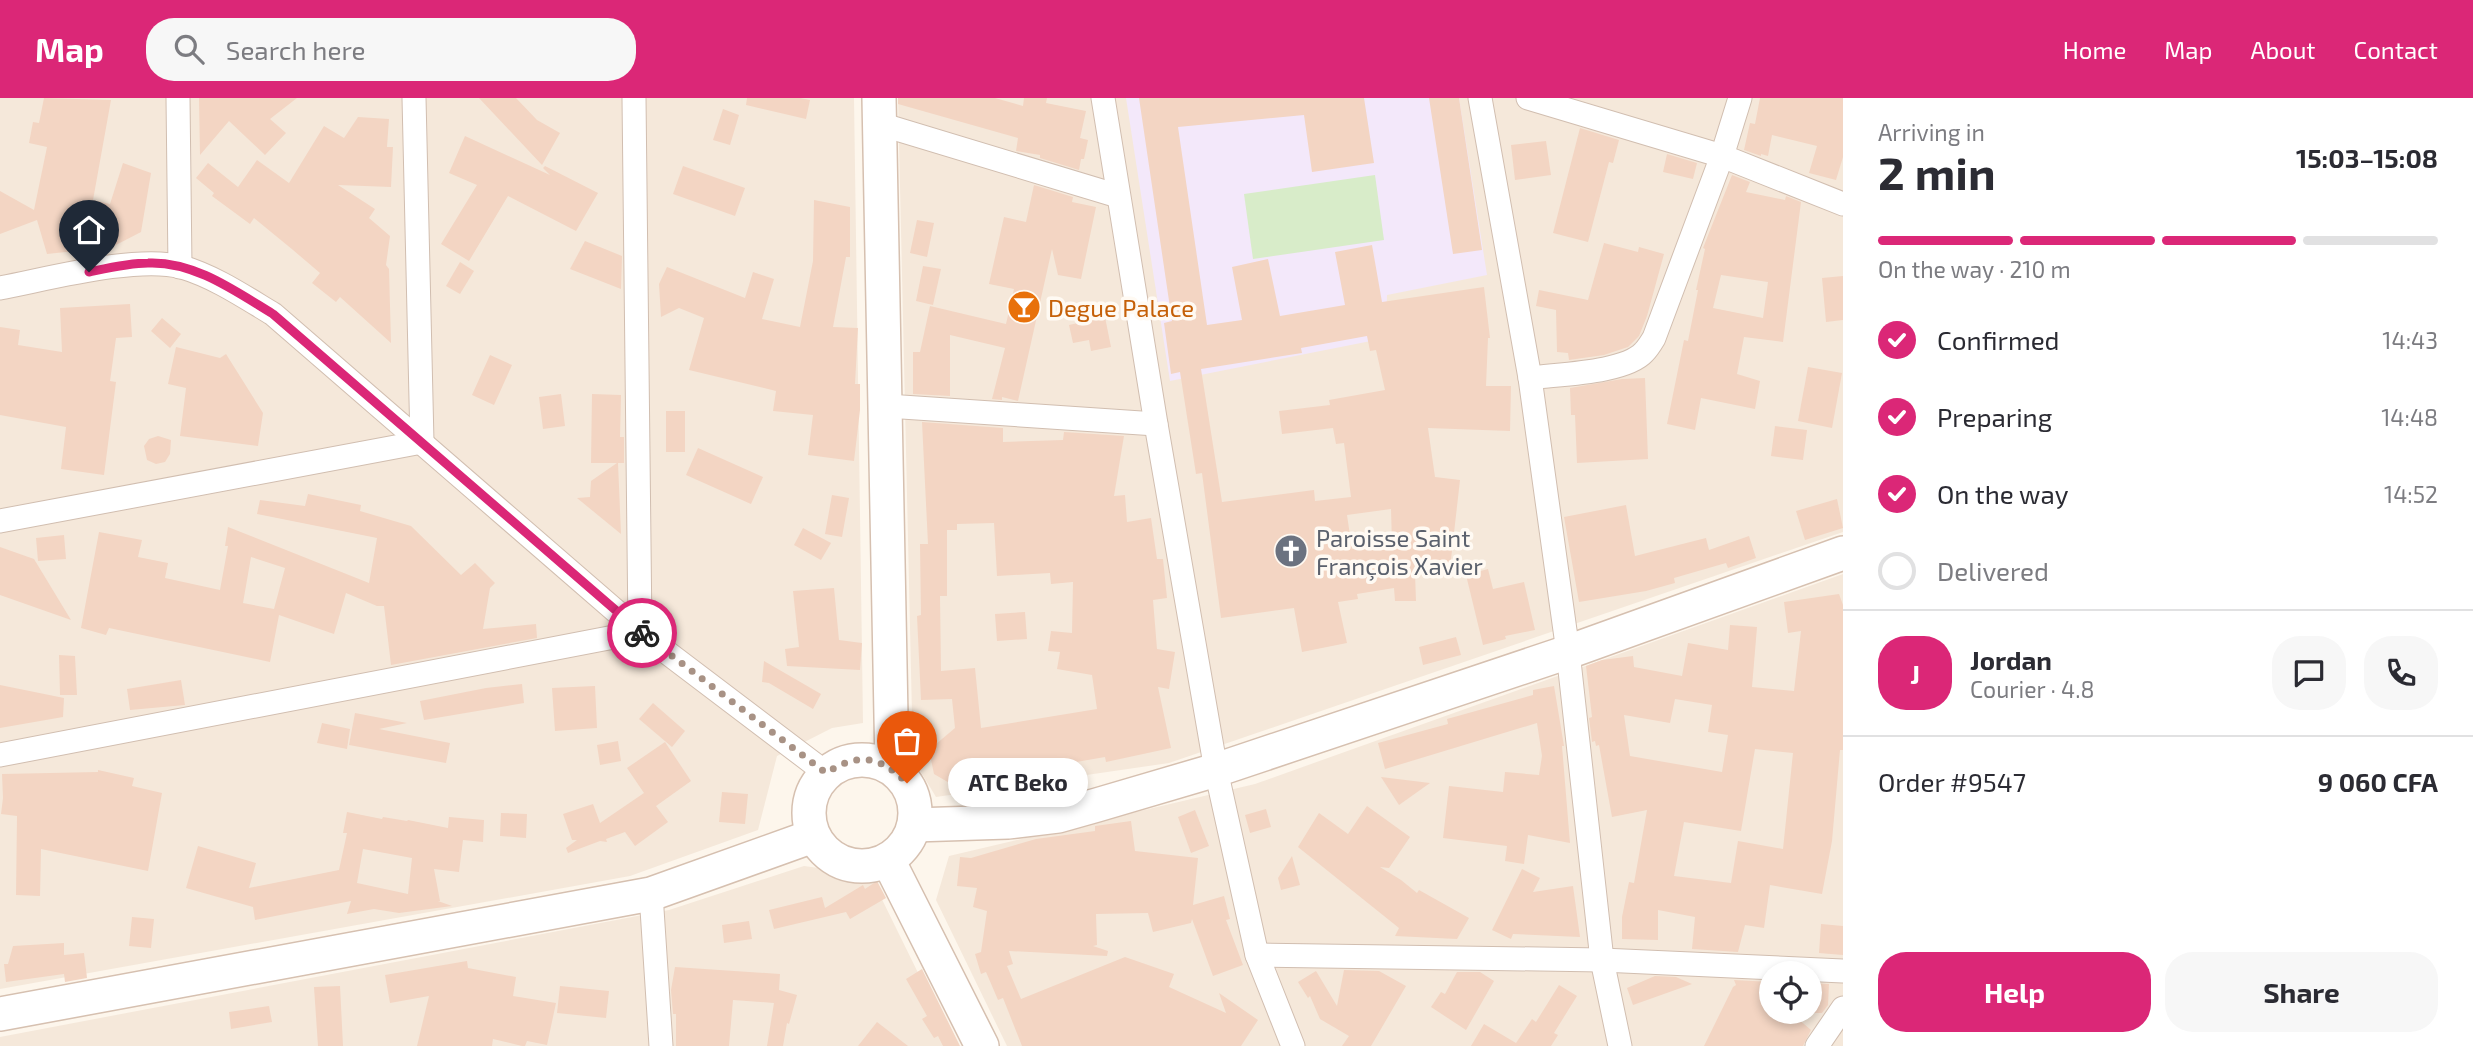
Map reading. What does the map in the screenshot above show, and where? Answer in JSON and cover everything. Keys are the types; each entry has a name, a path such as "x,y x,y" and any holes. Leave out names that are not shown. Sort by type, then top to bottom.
{"street":[{"path":"178,98 180,267"},
{"path":"414,98 422,442"},
{"path":"634,98 640,632"},
{"path":"1103,98 1216,770 1257,955 1293,1046"},
{"path":"1480,98 1530,377 1567,652 1602,960 1620,1046"},
{"path":"1528,98 1722,156 1843,204"},
{"path":"1530,377 1608,367 1629,362 1644,353 1654,338 1722,156 1740,98"},
{"path":"892,768 880,111 1118,195"},
{"path":"0,288 149,262 180,267 213,278 273,314 640,632 826,773"},
{"path":"887,406 1156,424"},
{"path":"0,521 422,442"},
{"path":"914,825 1009,822 1058,816 1216,770 1567,652 1843,552"},
{"path":"0,755 640,632"},
{"path":"858,759 876,761 892,768 907,783 915,803 914,825 909,839 900,851 888,860 871,866 854,867 837,861 823,851 813,836 809,823 811,796 817,783 841,763 858,759"},
{"path":"0,1014 651,894 813,836"},
{"path":"888,860 982,1046"},
{"path":"651,894 661,1046"},
{"path":"1257,955 1602,960 1843,971"},
{"path":"1817,1046 1843,1008"}],"shaded area":[{"path":"0,98 854,98 863,723 832,728 777,756 758,830 630,876 0,989"},
{"path":"898,98 1843,98 1843,532 1169,763 936,797 913,759"},
{"path":"1126,98 1459,98 1487,275 1387,295 1386,338 1170,381"},
{"path":"1843,574 1843,1046 1007,1046 936,900 949,856 1255,784"},
{"path":"804,866 870,875 954,1046 0,1046 0,1037 669,910"}],"green space":[{"path":"1375,175 1384,240 1253,259 1244,194"}],"building":[{"path":"44,98 111,100 93,200 110,204 123,163 151,173 141,232 112,247 47,254 37,220 0,234 0,191 34,210 47,147 29,143 33,122 39,123"},
{"path":"199,98 297,98 270,119 286,133 265,155 229,121 200,155"},
{"path":"479,98 516,98 537,120 560,133 542,165"},
{"path":"747,98 810,100 806,119 746,105"},
{"path":"898,98 995,98 1023,106 1024,98 1047,98 1046,103 1086,111 1080,138 1088,140 1084,159 1081,159 1079,170 1040,158 1040,155 1016,151 1018,138 898,104"},
{"path":"1139,98 1364,98 1374,163 1312,172 1304,115 1178,127 1207,325 1242,320 1232,267 1268,259 1280,316 1345,305 1335,252 1372,245 1382,302 1484,287 1490,338 1486,386 1511,386 1510,431 1428,428 1435,477 1460,480 1449,577 1415,573 1416,601 1395,601 1394,588 1357,594 1358,599 1338,602 1347,643 1302,652 1294,608 1221,618 1202,473 1196,474 1180,372 1171,374 1164,323 1172,321","holes":["1367,336 1370,351 1376,350 1385,390 1329,400 1330,405 1279,411 1282,434 1333,428 1336,444 1344,443 1351,497 1315,501 1314,490 1222,502 1201,369 1302,353 1301,348","1391,509 1392,544 1352,549 1347,515"]},
{"path":"1429,98 1459,98 1482,250 1453,254"},
{"path":"1760,98 1843,98 1843,157 1836,180 1809,173 1817,146 1772,135 1768,156 1744,150 1750,123 1755,124"},
{"path":"723,109 739,115 730,145 713,140"},
{"path":"358,117 389,119 387,147 393,147 391,187 338,185 375,209 369,218 390,236 386,265 389,269 391,343 340,297 336,302 312,283 320,273 293,250 254,218 250,224 212,196 214,193 196,178 208,163 238,187 257,160 289,183 324,126 344,138"},
{"path":"1580,128 1619,140 1613,163 1609,162 1588,242 1553,233"},
{"path":"465,136 550,175 543,168 545,166 598,193 576,231 508,196 469,261 441,244 477,185 449,173"},
{"path":"1546,141 1551,175 1515,180 1511,145"},
{"path":"1667,154 1697,163 1693,179 1663,172"},
{"path":"683,166 745,188 735,216 673,194"},
{"path":"1732,175 1750,182 1746,192 1785,200 1786,196 1801,202 1783,342 1744,337 1737,374 1760,381 1755,409 1701,398 1695,430 1667,424 1684,340 1688,341 1705,249 1703,248","holes":["1721,275 1768,282 1763,318 1713,308"]},
{"path":"1034,185 1073,197 1072,202 1096,207 1081,279 1058,275 1052,249 1018,401 1002,397 1002,400 992,399 1005,348 950,335 950,396 913,394 913,352 920,352 930,306 1006,324 1014,289 989,284 1004,217 1026,222"},
{"path":"814,200 850,207 850,257 846,257 833,327 858,328 855,384 860,384 860,410 854,461 808,455 813,415 773,411 776,391 689,370 704,318 679,308 661,317 659,284 667,267 745,298 753,272 774,279 762,319 800,327 813,261"},
{"path":"917,220 934,223 927,257 910,253"},
{"path":"585,241 622,256 621,289 570,269"},
{"path":"1604,243 1638,252 1639,247 1664,254 1647,316 1639,336 1628,347 1604,355 1569,360 1568,353 1557,352 1556,310 1536,306 1539,290 1588,300"},
{"path":"460,262 474,271 460,294 446,286"},
{"path":"923,266 941,269 933,305 916,301"},
{"path":"1843,276 1843,320 1826,322 1822,278"},
{"path":"130,304 132,337 116,338 110,381 116,382 104,475 61,469 66,427 0,415 0,327 20,330 18,345 62,352 60,308"},
{"path":"1105,317 1111,347 1091,351 1089,340 1073,343 1069,325"},
{"path":"162,318 181,334 170,348 151,331"},
{"path":"176,347 220,358 226,354 263,413 258,446 180,436 186,388 168,384"},
{"path":"490,355 512,365 494,405 472,395"},
{"path":"1808,367 1842,373 1832,428 1798,421"},
{"path":"1645,378 1648,459 1577,463 1575,415 1571,415 1570,388"},
{"path":"561,394 565,426 543,429 539,397"},
{"path":"592,394 621,395 620,437 624,437 624,463 618,463 621,534 577,498 590,497 591,481 617,463 591,463"},
{"path":"666,411 685,411 685,452 666,452"},
{"path":"922,422 1003,428 1003,442 1063,440 1064,432 1124,436 1114,496 1125,495 1127,522 1151,518 1157,559 1163,559 1167,598 1153,600 1157,649 1175,652 1169,689 1158,687 1171,748 1106,762 1105,757 1036,769 958,788 934,774 929,750 955,728 952,699 921,700 917,616 921,615 920,544 928,544","holes":["994,523 997,576 1050,573 1051,584 1073,582 1072,633 1051,631 1048,651 1060,652 1057,669 1092,675 1097,709 981,728 975,668 941,671 940,596 947,596 947,530 957,530 957,524"]},
{"path":"1775,426 1807,430 1803,460 1771,456"},
{"path":"158,436 171,440 170,454 165,462 156,464 147,460 144,446 149,439"},
{"path":"698,448 763,477 751,504 686,475"},
{"path":"308,494 361,505 360,511 411,526 461,575 475,563 495,583 490,588 483,629 536,624 537,638 391,665 384,606 377,606 346,593 334,634 279,615 270,662 109,628 106,635 81,628 99,532 142,540 138,557 168,563 165,578 220,590 228,546 225,546 228,527 369,583 377,538 257,514 260,500 305,506","holes":["251,557 285,568 274,609 243,603"]},
{"path":"832,495 849,498 842,537 825,534"},
{"path":"1837,499 1843,528 1805,540 1796,511"},
{"path":"1626,505 1635,556 1706,538 1709,550 1749,536 1756,558 1728,568 1726,563 1674,578 1675,583 1646,591 1579,602 1564,517"},
{"path":"803,528 831,543 821,560 794,545"},
{"path":"64,535 66,559 38,561 36,538"},
{"path":"0,547 34,559 71,620 0,595"},
{"path":"1488,569 1493,589 1524,582 1535,630 1505,636 1506,639 1483,645 1466,575"},
{"path":"834,588 839,640 862,643 860,670 787,666 785,649 799,647 793,591"},
{"path":"1839,594 1843,605 1843,750 1840,750 1832,841 1822,894 1770,885 1764,928 1745,925 1738,952 1692,949 1695,917 1658,910 1658,940 1622,939 1622,917 1629,882 1634,883 1647,810 1612,817 1599,745 1596,746 1595,741 1592,742 1586,666 1602,660 1633,656 1634,667 1682,676 1688,643 1728,650 1730,625 1757,627 1752,687 1794,691 1801,631 1788,633 1784,602","holes":["1675,699 1712,705 1708,732 1728,735 1722,772 1630,756 1624,715 1670,723","1755,749 1793,753 1783,849 1738,841 1731,883 1674,876 1684,822 1741,831"]},
{"path":"1025,612 1027,639 997,641 995,614"},
{"path":"1456,637 1461,655 1423,665 1419,647"},
{"path":"59,655 75,656 77,695 60,695"},
{"path":"764,661 821,694 813,709 769,683 762,682"},
{"path":"181,680 185,705 130,710 127,689"},
{"path":"522,684 524,703 424,720 420,701"},
{"path":"0,685 64,698 63,717 0,728"},
{"path":"595,686 597,728 555,731 552,688"},
{"path":"1554,686 1564,746 1570,843 1528,835 1524,864 1505,861 1507,846 1443,838 1449,786 1503,792 1505,772 1539,775 1542,756 1537,723 1385,769 1378,743 1448,724 1447,719 1533,695 1533,690"},
{"path":"653,703 685,731 672,747 639,719"},
{"path":"355,713 407,723 379,729 450,743 446,763 349,745"},
{"path":"322,723 350,729 347,749 317,743"},
{"path":"618,741 621,761 600,765 597,745"},
{"path":"665,742 691,781 656,806 668,822 635,846 625,832 606,839 607,842 600,841 568,853 566,848 577,840 572,840 563,814 593,804 600,823 644,793 627,768"},
{"path":"98,770 134,778 132,786 162,793 148,871 41,849 40,896 16,895 17,816 1,814 2,774"},
{"path":"1381,777 1430,783 1399,805"},
{"path":"722,792 748,794 745,824 719,822"},
{"path":"1367,806 1410,837 1389,868 1380,867 1417,893 1419,890 1469,918 1457,939 1395,936 1399,928 1298,847 1319,813 1348,834"},
{"path":"1266,809 1271,827 1250,833 1245,815"},
{"path":"1195,810 1209,846 1191,853 1178,817"},
{"path":"347,812 448,828 449,817 484,820 483,842 463,840 459,872 434,869 438,901 452,906 399,913 374,909 347,914 351,901 255,920 253,907 186,888 198,846 256,863 249,888 339,870 347,833 343,833","holes":["363,849 412,858 408,894 357,883"]},
{"path":"501,813 527,814 526,838 500,836"},
{"path":"1131,821 1135,851 1198,858 1193,905 1224,896 1230,919 1226,920 1243,965 1213,976 1192,919 1191,923 1153,932 1148,913 1096,914 1097,945 1093,946 1108,951 1107,956 1009,951 1013,964 1007,966 1021,999 1125,957 1174,974 1169,987 1226,1013 1219,993 1258,1020 1241,1046 1022,1046 1003,998 998,1000 986,972 981,974 975,954 981,952 987,911 973,907 977,888 957,886 960,857 971,858 1036,839 1095,831 1095,826"},
{"path":"1292,856 1300,885 1281,890 1278,878"},
{"path":"1522,869 1540,878 1533,892 1573,886 1580,937 1513,934 1511,939 1492,930"},
{"path":"877,881 886,898 850,919 846,912 774,929 769,910 822,897 825,908 863,885 865,889"},
{"path":"132,917 154,919 151,948 129,946"},
{"path":"749,921 752,939 724,943 722,925"},
{"path":"1821,924 1843,926 1843,955 1819,953"},
{"path":"64,943 64,955 84,953 87,978 65,982 64,974 6,982 4,964 8,964 13,946"},
{"path":"467,961 468,968 516,977 513,996 556,1003 547,1045 527,1041 525,1046 522,1046 493,1039 492,1046 417,1046 429,996 390,1003 385,975"},
{"path":"675,967 780,974 779,990 797,995 789,1024 787,1023 783,1046 767,1046 774,1003 733,1000 729,1046 676,1046 676,1014 673,1014 671,990"},
{"path":"922,969 960,1046 943,1046 938,1036 934,1038 922,1019 927,1016 906,979"},
{"path":"1344,970 1379,971 1406,986 1371,1046 1342,1046 1349,1036 1320,1019 1310,996 1308,998 1298,982 1316,971 1337,1006"},
{"path":"1457,972 1480,972 1494,981 1466,1030 1431,1007 1441,992 1445,994"},
{"path":"1655,976 1676,977 1692,984 1633,1005 1627,988"},
{"path":"1734,980 1759,981 1759,1024 1804,1024 1811,1030 1803,1046 1704,1046 1736,985"},
{"path":"1822,984 1829,984 1828,1005 1822,1013"},
{"path":"1559,985 1577,996 1554,1033 1558,1035 1551,1046 1471,1046 1484,1024 1516,1043 1532,1019 1536,1022"},
{"path":"340,986 343,1046 318,1046 314,987"},
{"path":"560,986 609,991 606,1018 557,1013"},
{"path":"269,1006 272,1022 231,1029 229,1012"},
{"path":"877,1022 908,1046 858,1046"}],"way so far":[{"path":"642,633 826,773 841,763 858,759 876,761 892,768 907,783"}],"place":[{"name":"Degue Palace","path":"1024,307"},
{"name":"Paroisse Saint François Xavier","path":"1291,551"},
{"name":"ATC Beko","path":"907,783"}],"route":[{"path":"89,272 149,262 180,267 213,278 273,314 642,633"}]}
